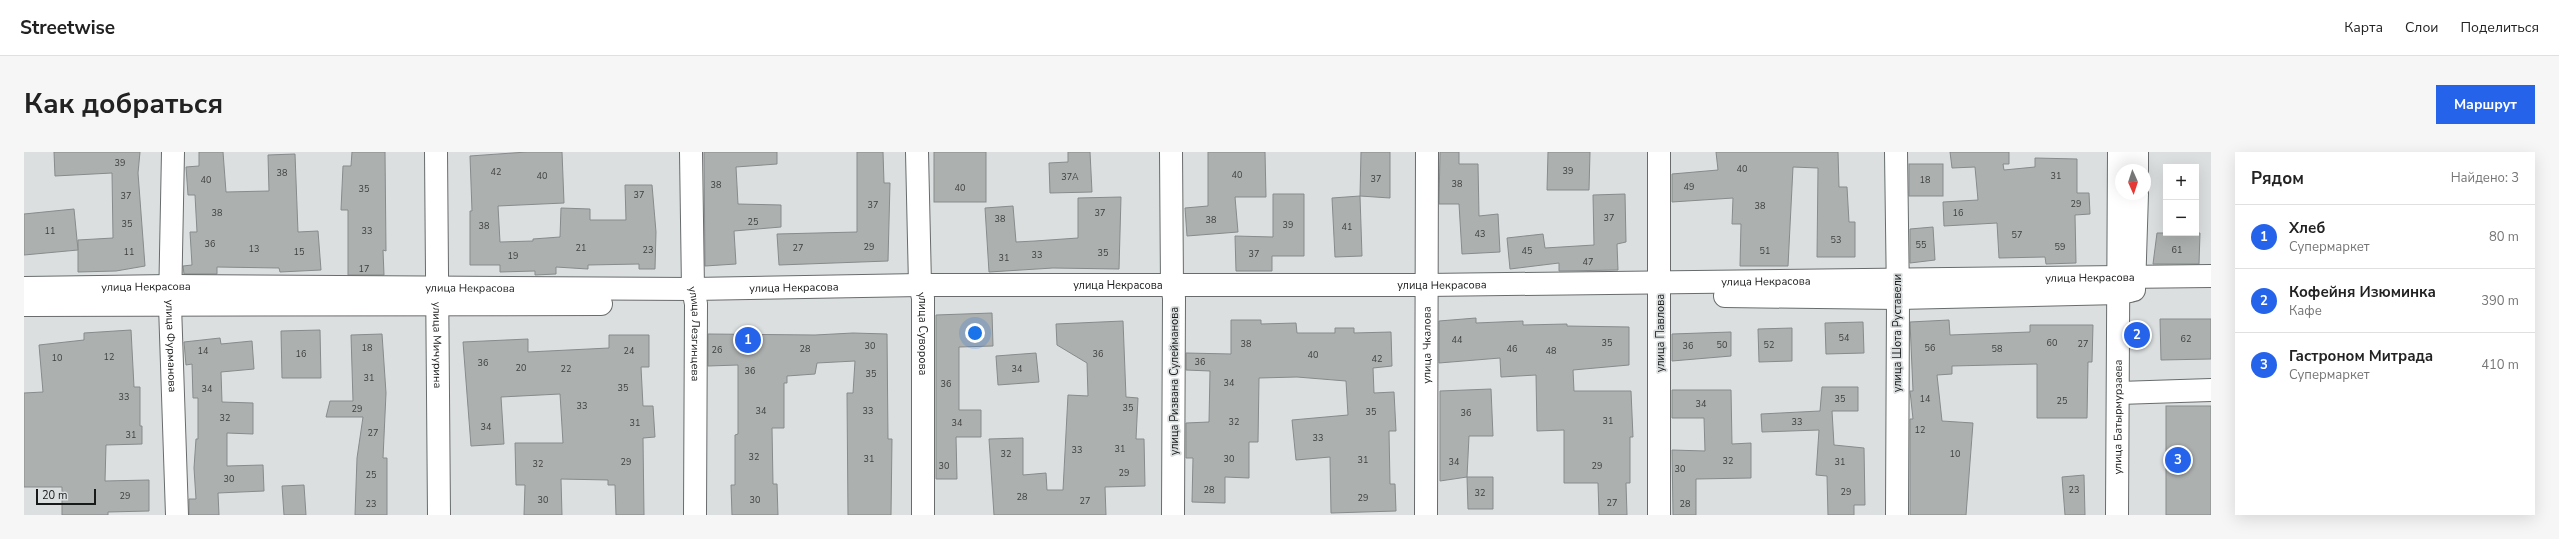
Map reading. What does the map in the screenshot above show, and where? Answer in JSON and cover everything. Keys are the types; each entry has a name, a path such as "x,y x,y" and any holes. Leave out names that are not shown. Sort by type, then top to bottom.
{"street":[{"name":"улица Фурманова","path":"173,152 171,295 177,515"},
{"name":"улица Мичурина","path":"436,152 439,515"},
{"name":"улица Лезгинцева","path":"691,152 694,297 694,515"},
{"name":"улица Суворова","path":"917,152 921,292 923,515"},
{"name":"улица Ризвана Сулейманова","path":"1171,152 1173,292 1173,515"},
{"name":"улица Чкалова","path":"1426,515 1427,152"},
{"name":"улица Павлова","path":"1659,152 1659,515"},
{"name":"улица Шота Руставели","path":"1896,152 1898,289 1897,515"},
{"name":"улица Батырмурзаева","path":"2117,515 2125,392 2127,284 2119,152"},
{"path":"2137,152 2137,164"},
{"name":"улица Батырмурзаева","path":"2127,284 2136,200"},
{"name":"улица Некрасова","path":"24,288 171,295 694,297 921,292 1427,292 1660,288 1898,289 2127,284 2211,276"},
{"name":"улица Некрасова","path":"2127,284 2211,290"},
{"name":"улица Некрасова","path":"24,304 171,295"},
{"path":"2125,392 2211,390"},
{"name":"улица Батырмурзаева","path":"2125,392 2131,515"}],"building":[{"path":"54,152 140,152 138,173 145,266 116,271 78,272 78,240 113,238 112,173 55,176"},
{"path":"199,152 223,152 226,192 269,191 268,155 295,154 298,232 318,231 321,270 280,272 279,268 217,267 217,274 184,274 183,266 192,265 190,232 197,232 195,195 188,195 186,167 199,166"},
{"path":"352,152 385,152 386,251 383,250 384,275 348,275 348,210 341,210 343,166 351,166"},
{"path":"527,152 562,152 564,203 498,206 500,242 533,241 533,239 560,237 561,208 590,209 590,220 626,220 625,185 652,185 656,232 655,269 639,269 639,264 588,265 588,269 556,267 556,274 535,275 535,271 500,272 500,265 470,265 470,211 472,211 470,156"},
{"path":"704,152 777,152 777,164 736,167 738,204 781,205 781,227 734,231 736,264 705,266"},
{"path":"857,152 883,152 884,183 890,183 888,261 779,265 777,234 857,232"},
{"path":"934,152 986,152 986,202 934,202"},
{"path":"1068,152 1090,152 1092,192 1050,193 1049,163 1068,162"},
{"path":"1208,152 1265,152 1266,197 1235,197 1238,232 1187,236 1185,208 1208,206"},
{"path":"1361,152 1390,152 1390,198 1360,196"},
{"path":"1440,152 1459,152 1459,164 1478,164 1479,216 1498,214 1500,252 1462,254 1459,204 1439,204"},
{"path":"1548,152 1590,152 1589,190 1547,190"},
{"path":"1716,152 1838,152 1839,187 1847,187 1849,222 1855,222 1855,257 1817,257 1818,168 1793,167 1788,266 1740,266 1741,224 1732,224 1733,198 1672,202 1672,174 1718,170"},
{"path":"1950,152 2009,152 2009,164 2003,164 2004,170 2035,167 2035,158 2077,159 2077,193 2089,193 2090,214 2075,215 2076,263 2046,264 2045,257 1999,258 1997,223 1944,226 1943,202 1978,200 1975,167 1952,168"},
{"path":"1909,164 1943,164 1943,196 1909,196"},
{"path":"1273,194 1304,194 1304,256 1272,256 1272,271 1236,271 1235,236 1273,237"},
{"path":"1625,194 1626,242 1617,244 1618,270 1559,271 1559,263 1510,269 1507,238 1543,234 1545,248 1594,245 1593,195"},
{"path":"1360,196 1362,256 1335,257 1332,198"},
{"path":"1121,197 1119,269 1053,268 989,272 985,208 1013,206 1016,242 1078,238 1078,198"},
{"path":"74,209 78,250 24,255 24,214"},
{"path":"1933,227 1935,260 1910,263 1910,229"},
{"path":"2157,233 2163,233 2163,236 2199,236 2200,233 2199,264 2153,264"},
{"path":"992,313 993,346 959,347 959,410 981,410 981,437 956,437 957,479 936,479 936,315"},
{"path":"1476,318 1476,323 1523,321 1523,325 1567,324 1567,326 1629,327 1629,365 1573,370 1574,391 1631,391 1633,437 1630,437 1630,483 1626,483 1627,515 1599,515 1598,483 1564,483 1564,430 1537,431 1536,375 1501,377 1500,358 1439,363 1439,321"},
{"path":"2160,319 2211,319 2211,359 2161,360"},
{"path":"1231,320 1261,320 1261,324 1296,323 1297,333 1335,333 1335,328 1354,328 1354,333 1391,332 1392,366 1373,368 1374,393 1394,392 1396,431 1389,431 1390,484 1395,484 1396,511 1331,513 1330,457 1296,460 1292,420 1348,415 1346,381 1297,377 1259,378 1258,442 1249,442 1249,478 1225,477 1225,503 1192,502 1193,458 1186,458 1186,423 1209,422 1210,371 1186,370 1186,353 1231,354"},
{"path":"1949,320 1950,335 2030,332 2030,325 2093,325 2092,362 2088,362 2087,418 2037,418 2037,364 1952,366 1952,374 1937,375 1942,421 1973,423 1966,515 1910,515 1910,419 1913,419 1910,391 1913,391 1910,322"},
{"path":"1123,321 1126,397 1138,398 1136,439 1144,439 1145,486 1105,487 1106,515 994,515 989,439 1023,438 1023,475 1046,473 1047,490 1063,490 1068,395 1088,396 1087,363 1057,345 1056,324"},
{"path":"1863,322 1864,353 1826,354 1825,323"},
{"path":"1792,328 1792,361 1759,362 1758,329"},
{"path":"131,330 134,387 140,387 140,426 142,426 142,444 106,445 105,481 149,480 149,511 108,512 108,515 62,515 62,487 24,487 24,393 43,392 39,345 84,340 84,333"},
{"path":"320,330 321,378 282,378 281,331"},
{"path":"1731,332 1731,356 1672,361 1672,334"},
{"path":"853,333 887,334 888,439 892,439 891,515 848,515 847,393 853,393 855,361 817,363 815,374 787,376 787,383 784,383 784,428 772,428 773,484 777,484 778,515 732,515 731,485 735,485 735,435 738,434 738,365 708,366 708,334 815,335"},
{"path":"382,334 386,393 383,458 387,458 387,515 355,515 357,458 363,417 326,417 330,401 353,401 351,335"},
{"path":"609,335 649,335 649,367 641,367 643,406 653,406 655,437 643,438 644,515 616,515 615,485 608,485 608,480 561,479 562,515 524,515 525,485 516,485 515,443 563,443 560,394 501,397 504,444 471,446 463,342 528,339 528,352 609,348"},
{"path":"220,338 221,344 252,341 254,369 221,372 222,402 253,403 253,434 227,433 227,466 263,465 264,491 218,493 219,515 189,515 189,499 196,499 194,468 196,439 198,439 198,398 193,398 192,364 186,365 184,342"},
{"path":"1036,353 1039,382 998,385 996,356"},
{"path":"1822,387 1858,387 1858,411 1832,411 1834,445 1864,448 1865,505 1854,505 1854,515 1828,515 1827,476 1816,475 1819,430 1762,432 1761,414 1820,411"},
{"path":"1491,389 1493,436 1469,436 1467,477 1440,481 1440,391"},
{"path":"1672,390 1731,390 1732,444 1751,443 1751,478 1696,479 1696,515 1673,515 1672,450 1705,451 1704,418 1672,418"},
{"path":"2166,406 2211,406 2211,515 2166,515"},
{"path":"2084,475 2085,515 2065,515 2062,477"},
{"path":"1467,477 1493,477 1493,509 1468,509"},
{"path":"304,485 306,515 284,515 282,486"}],"place":[{"name":"Кофейня Изюминка","path":"2137,335"},
{"name":"Хлеб","path":"748,340"},
{"name":"Гастроном Митрада","path":"2178,460"}]}
